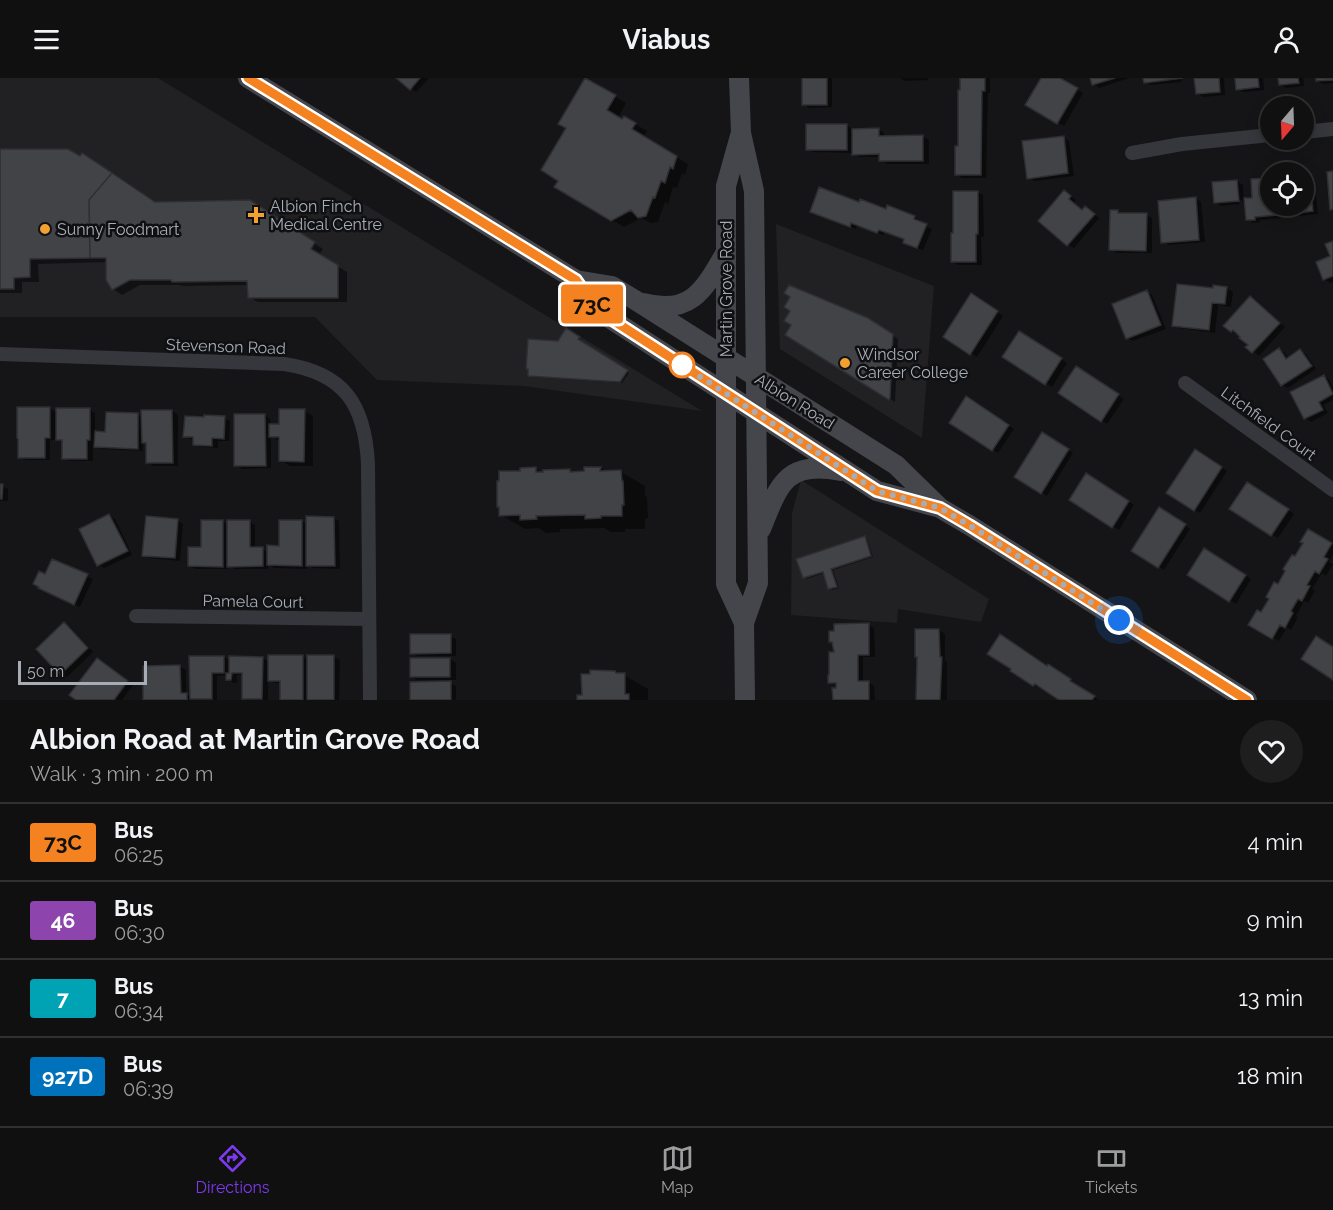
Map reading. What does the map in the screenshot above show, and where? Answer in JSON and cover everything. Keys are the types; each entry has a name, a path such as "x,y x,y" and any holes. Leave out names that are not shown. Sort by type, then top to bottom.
{"main road":[{"name":"Albion Road","path":"248,78 576,280 612,286 635,300 896,465 940,508 1247,700"},
{"name":"Martin Grove Road","path":"739,78 741,133 754,191 758,537 758,583 744,623 745,700"},
{"name":"Martin Grove Road","path":"741,133 726,186 726,584 744,623"},
{"path":"635,300 663,306 686,303 706,286 726,252"},
{"name":"Albion Road","path":"576,280 597,310 877,491 940,508"},
{"path":"758,537 777,490 793,474 816,468 848,472"}],"street":[{"path":"1314,131 1333,129"},
{"path":"1132,153 1182,144 1260,136"},
{"name":"Stevenson Road","path":"0,354 284,364 303,367 320,374 347,394 356,406 367,442 370,700"},
{"name":"Litchfield Court","path":"1185,383 1333,490"},
{"name":"Pamela Court","path":"136,615 369,619"}],"shaded area":[{"path":"0,78 158,78 702,411 524,386 377,380 315,317 0,317"},
{"path":"776,224 934,286 922,438 780,349"},
{"path":"801,480 989,599 981,622 898,609 897,623 791,615 792,513"}],"building":[{"path":"396,78 420,78 410,90"},
{"path":"585,78 616,95 607,110 622,119 624,116 636,123 632,129 677,156 673,169 670,167 665,183 661,181 646,216 638,218 631,210 611,221 554,187 558,181 541,170 566,128 558,124"},
{"path":"802,78 827,78 827,105 802,105"},
{"path":"960,78 985,78 985,91 982,91 981,175 955,175"},
{"path":"1041,78 1060,78 1078,88 1057,124 1025,105"},
{"path":"1090,78 1115,78 1092,85"},
{"path":"1143,78 1183,78 1144,83"},
{"path":"1194,78 1219,78 1220,92 1196,94"},
{"path":"1235,78 1258,78 1259,87 1236,90"},
{"path":"1278,78 1298,78 1299,83 1279,85"},
{"path":"1316,78 1333,78 1333,80 1316,81"},
{"path":"806,124 847,124 847,150 806,150"},
{"path":"879,128 879,136 923,135 923,161 879,161 879,154 852,155 852,129"},
{"path":"1064,136 1068,173 1027,179 1022,141"},
{"name":"Sunny Foodmart","path":"0,149 68,149 80,156 82,153 112,173 89,200 90,258 30,259 30,277 14,278 14,289 0,289"},
{"path":"1333,171 1333,209 1330,210 1327,172"},
{"path":"112,173 155,202 250,200 315,242 311,249 338,265 338,298 248,298 247,281 130,280 112,290 106,280 106,258 90,258 89,200"},
{"path":"1251,179 1260,179 1260,216 1266,216 1246,220 1244,198 1252,198"},
{"path":"1237,180 1239,201 1214,203 1212,182"},
{"path":"819,187 859,202 860,199 886,209 887,205 915,216 914,219 927,224 917,248 903,243 904,239 879,230 877,233 851,223 850,227 810,212"},
{"path":"1064,190 1071,196 1069,199 1082,210 1085,206 1095,214 1067,246 1038,221"},
{"path":"953,191 978,191 976,262 951,262"},
{"path":"1196,197 1199,240 1161,243 1158,201"},
{"path":"1110,210 1118,210 1118,213 1147,213 1146,251 1109,250"},
{"path":"1333,241 1333,276 1323,280 1316,262 1330,256 1325,244"},
{"path":"1177,284 1213,288 1213,285 1227,287 1225,304 1212,303 1209,330 1172,326"},
{"path":"789,285 868,318 893,334 889,400 785,335 791,325 784,321 790,311 784,307 790,297 784,293"},
{"path":"1147,290 1161,325 1126,339 1112,304"},
{"path":"971,293 998,311 970,355 943,337"},
{"path":"1250,296 1280,323 1252,353 1245,347 1248,345 1233,330 1231,332 1223,326"},
{"path":"566,328 580,337 578,339 628,370 620,382 528,376 528,369 526,369 528,339 558,341"},
{"path":"1019,331 1062,358 1045,385 1002,357"},
{"path":"1279,348 1286,359 1300,349 1312,366 1281,386 1263,359"},
{"path":"1076,366 1119,394 1101,422 1058,393"},
{"path":"1324,375 1333,394 1319,402 1323,410 1304,419 1290,392"},
{"path":"966,396 1009,425 992,451 949,423"},
{"path":"17,407 50,407 50,438 45,438 45,458 18,458"},
{"path":"56,408 90,408 90,440 87,440 87,459 62,459 62,440 56,440"},
{"path":"279,409 305,409 304,462 279,461 279,437 269,437 269,424 279,424"},
{"path":"141,410 172,410 173,463 146,463 146,443 142,443"},
{"path":"106,412 138,413 138,449 94,447 95,431 105,432"},
{"path":"234,414 265,414 266,466 234,466"},
{"path":"204,415 225,416 224,439 212,438 212,446 193,445 193,437 183,437 185,416 204,417"},
{"path":"1042,432 1069,449 1041,494 1014,477"},
{"path":"1195,449 1222,467 1194,511 1166,493"},
{"path":"536,467 536,472 570,469 570,472 584,471 584,467 601,467 600,471 621,470 624,505 622,505 622,516 585,519 585,515 536,516 537,519 520,520 520,515 499,516 497,481 499,481 499,471 520,471 520,468"},
{"path":"1086,473 1129,501 1112,528 1069,500"},
{"path":"1247,482 1289,509 1271,536 1229,509"},
{"path":"0,484 3,484 2,499 0,499"},
{"path":"1159,507 1186,524 1158,568 1131,551"},
{"path":"109,514 128,551 97,566 79,529"},
{"path":"146,516 178,519 175,558 142,556"},
{"path":"306,516 334,517 335,566 306,566"},
{"path":"201,520 223,520 223,567 188,566 188,547 201,547"},
{"path":"227,520 250,520 250,547 263,547 263,566 227,567"},
{"path":"279,520 302,520 302,566 267,565 267,545 279,546"},
{"path":"1308,529 1332,543 1324,557 1328,559 1319,574 1315,571 1302,601 1298,599 1291,611 1293,613 1285,628 1280,625 1272,639 1248,625 1257,610 1261,612 1269,599 1266,597 1274,582 1278,584 1285,571 1283,569 1292,555 1295,556"},
{"path":"865,536 871,556 831,569 837,587 828,589 823,572 803,578 796,559"},
{"path":"1204,548 1246,575 1229,602 1187,575"},
{"path":"52,559 88,574 74,605 33,584 39,571 45,574"},
{"path":"64,622 88,648 60,675 36,649"},
{"path":"869,623 869,655 858,655 858,681 869,681 869,700 833,700 832,688 836,688 836,683 828,683 829,652 834,652 832,642 829,642 829,631 834,631 834,624"},
{"path":"915,629 939,629 940,657 942,657 940,700 916,700"},
{"path":"410,634 451,634 451,653 410,654"},
{"path":"1000,634 1095,696 1092,700 1059,700 1010,671 1011,669 987,654"},
{"path":"1316,636 1333,647 1333,680 1301,659"},
{"path":"268,655 303,655 303,700 280,700 280,681 268,681"},
{"path":"307,655 334,655 334,700 307,700"},
{"path":"189,656 224,656 224,673 212,673 212,699 190,699"},
{"path":"229,656 263,657 262,699 242,699 242,673 232,673 231,680 226,680 226,673 229,673"},
{"path":"97,658 128,681 114,700 76,700 69,695"},
{"path":"410,658 450,658 450,677 410,677"},
{"path":"180,665 181,693 187,693 187,700 143,700 143,666"},
{"path":"590,670 625,673 625,694 629,694 629,700 577,700 577,695 582,695 581,674 590,674"},
{"path":"451,681 451,700 410,700 410,682"}],"bus line":[{"name":"73C","path":"248,78 576,280 597,310 877,491 940,508 1247,700"}],"place":[{"name":"Albion Finch Medical Centre","path":"256,215"},
{"name":"Sunny Foodmart","path":"45,229"},
{"name":"Windsor Career College","path":"845,363"}],"route":[{"path":"682,365 877,491 940,508 1119,620"}]}
